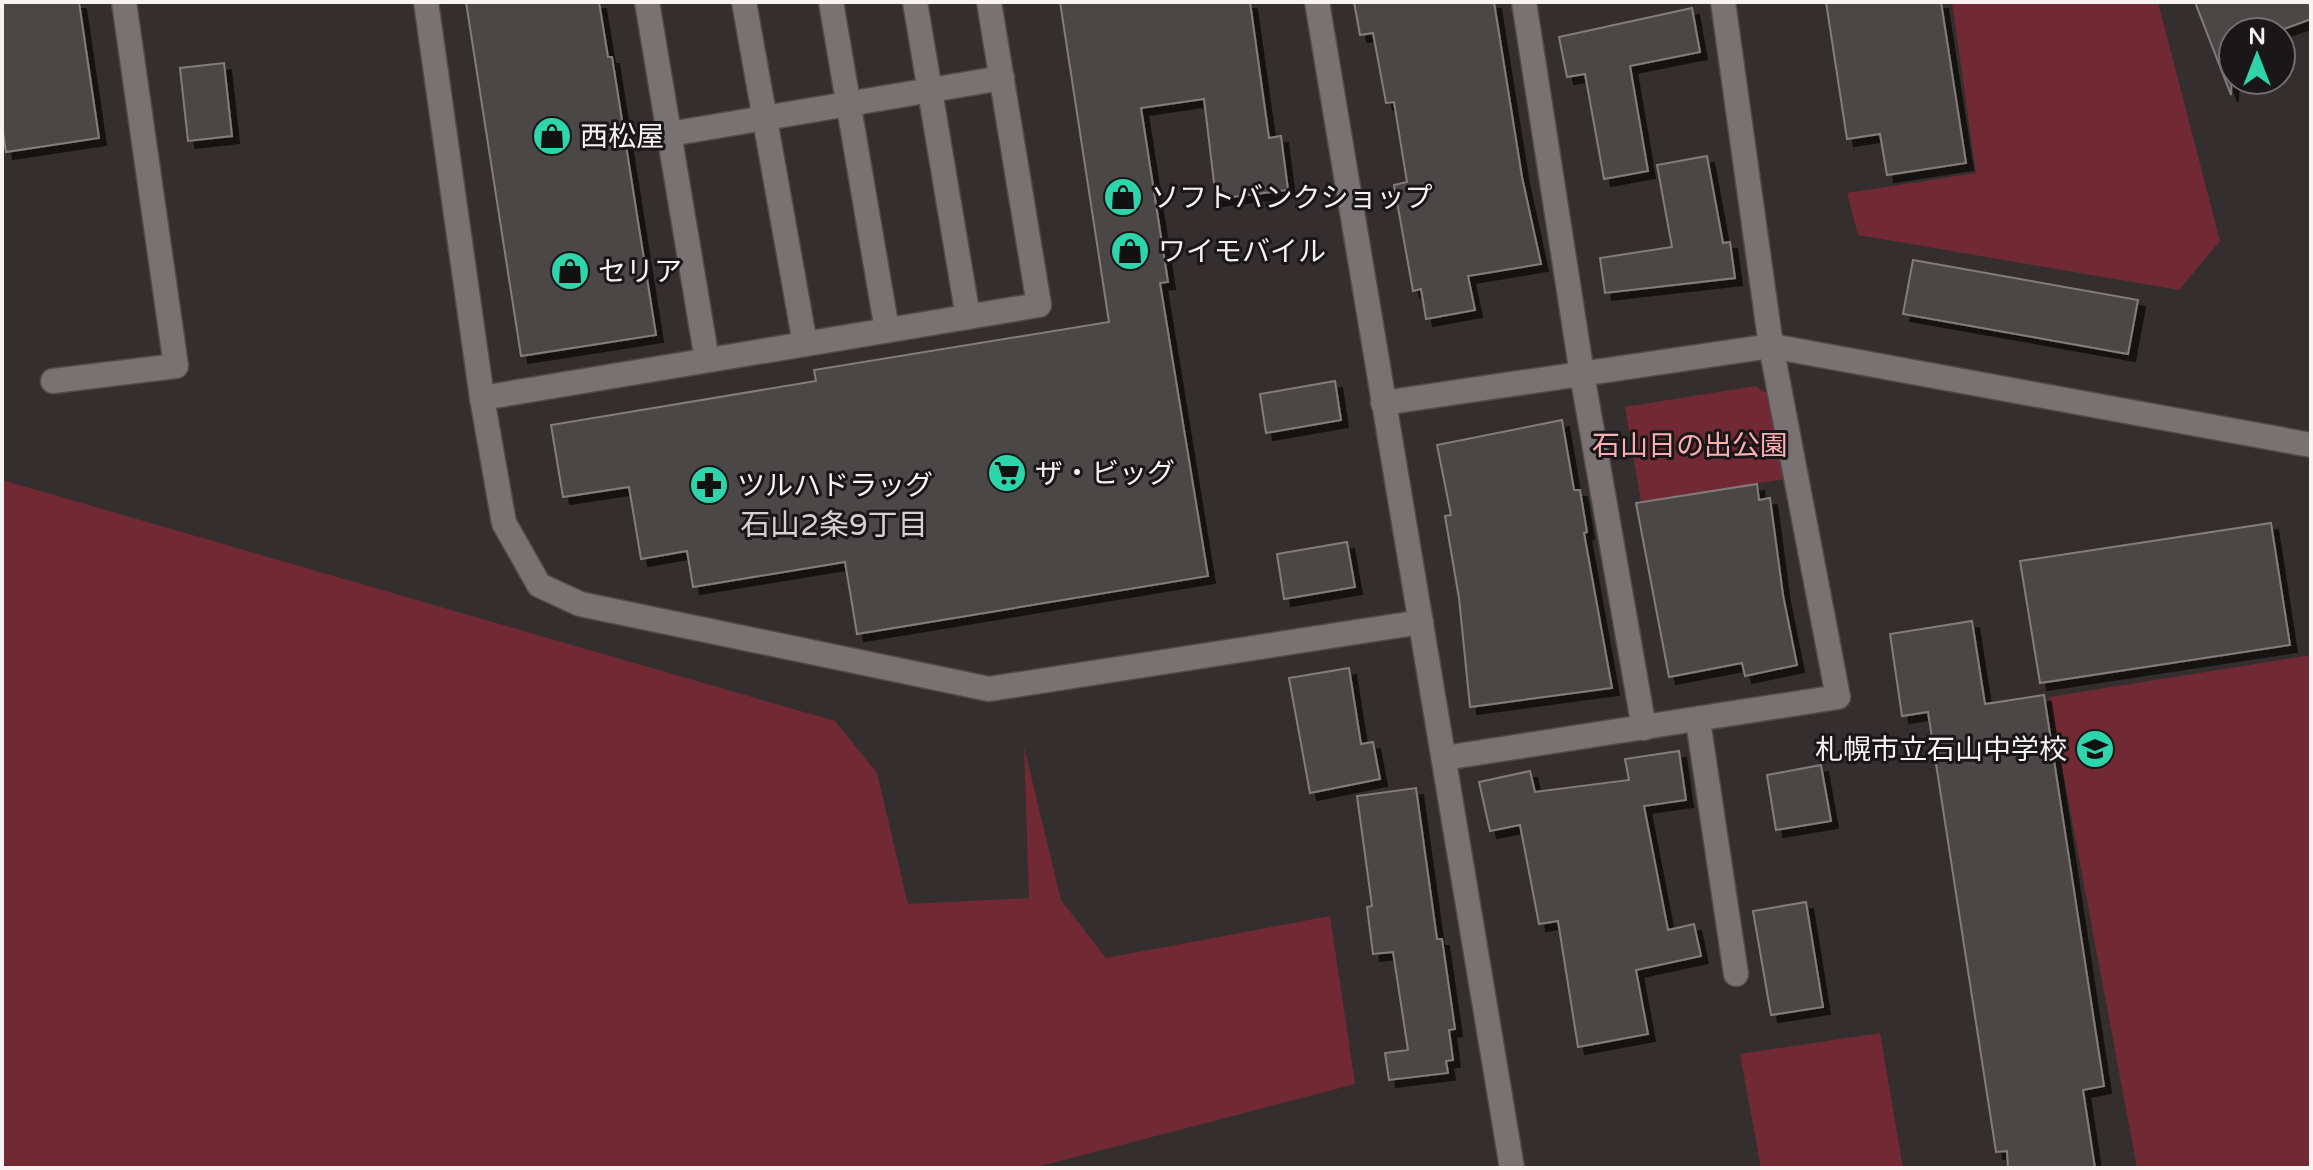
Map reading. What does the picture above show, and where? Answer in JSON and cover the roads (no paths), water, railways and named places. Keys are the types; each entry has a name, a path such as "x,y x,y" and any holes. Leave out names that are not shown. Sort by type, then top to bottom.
{"street":[{"path":"53,381 176,366 124,2"},
{"path":"426,2 482,398 504,523 539,585 580,604 989,689 1421,622"},
{"path":"647,2 707,360"},
{"path":"744,2 805,344"},
{"path":"831,2 887,330"},
{"path":"915,2 968,317"},
{"path":"482,398 1039,305 989,2"},
{"path":"1317,2 1512,1168"},
{"path":"1524,2 1582,374 1644,728"},
{"path":"1444,758 1838,697 1771,346 1723,2"},
{"path":"670,134 1002,78"},
{"path":"1383,403 1771,346 2311,445"},
{"path":"1698,721 1736,974"}],"place":[{"name":"西松屋","path":"552,136"},
{"name":"ソフトバンクショップ","path":"1123,197"},
{"name":"ワイモバイル","path":"1130,251"},
{"name":"セリア","path":"570,271"},
{"name":"ザ・ビッグ","path":"1007,473"},
{"name":"ツルハドラッグ","path":"709,485"},
{"name":"札幌市立石山中学校","path":"2095,749"}],"district":[{"name":"石山2条9丁目","path":"834,525"}],"park label":[{"name":"石山日の出公園","path":"1690,445"}]}
